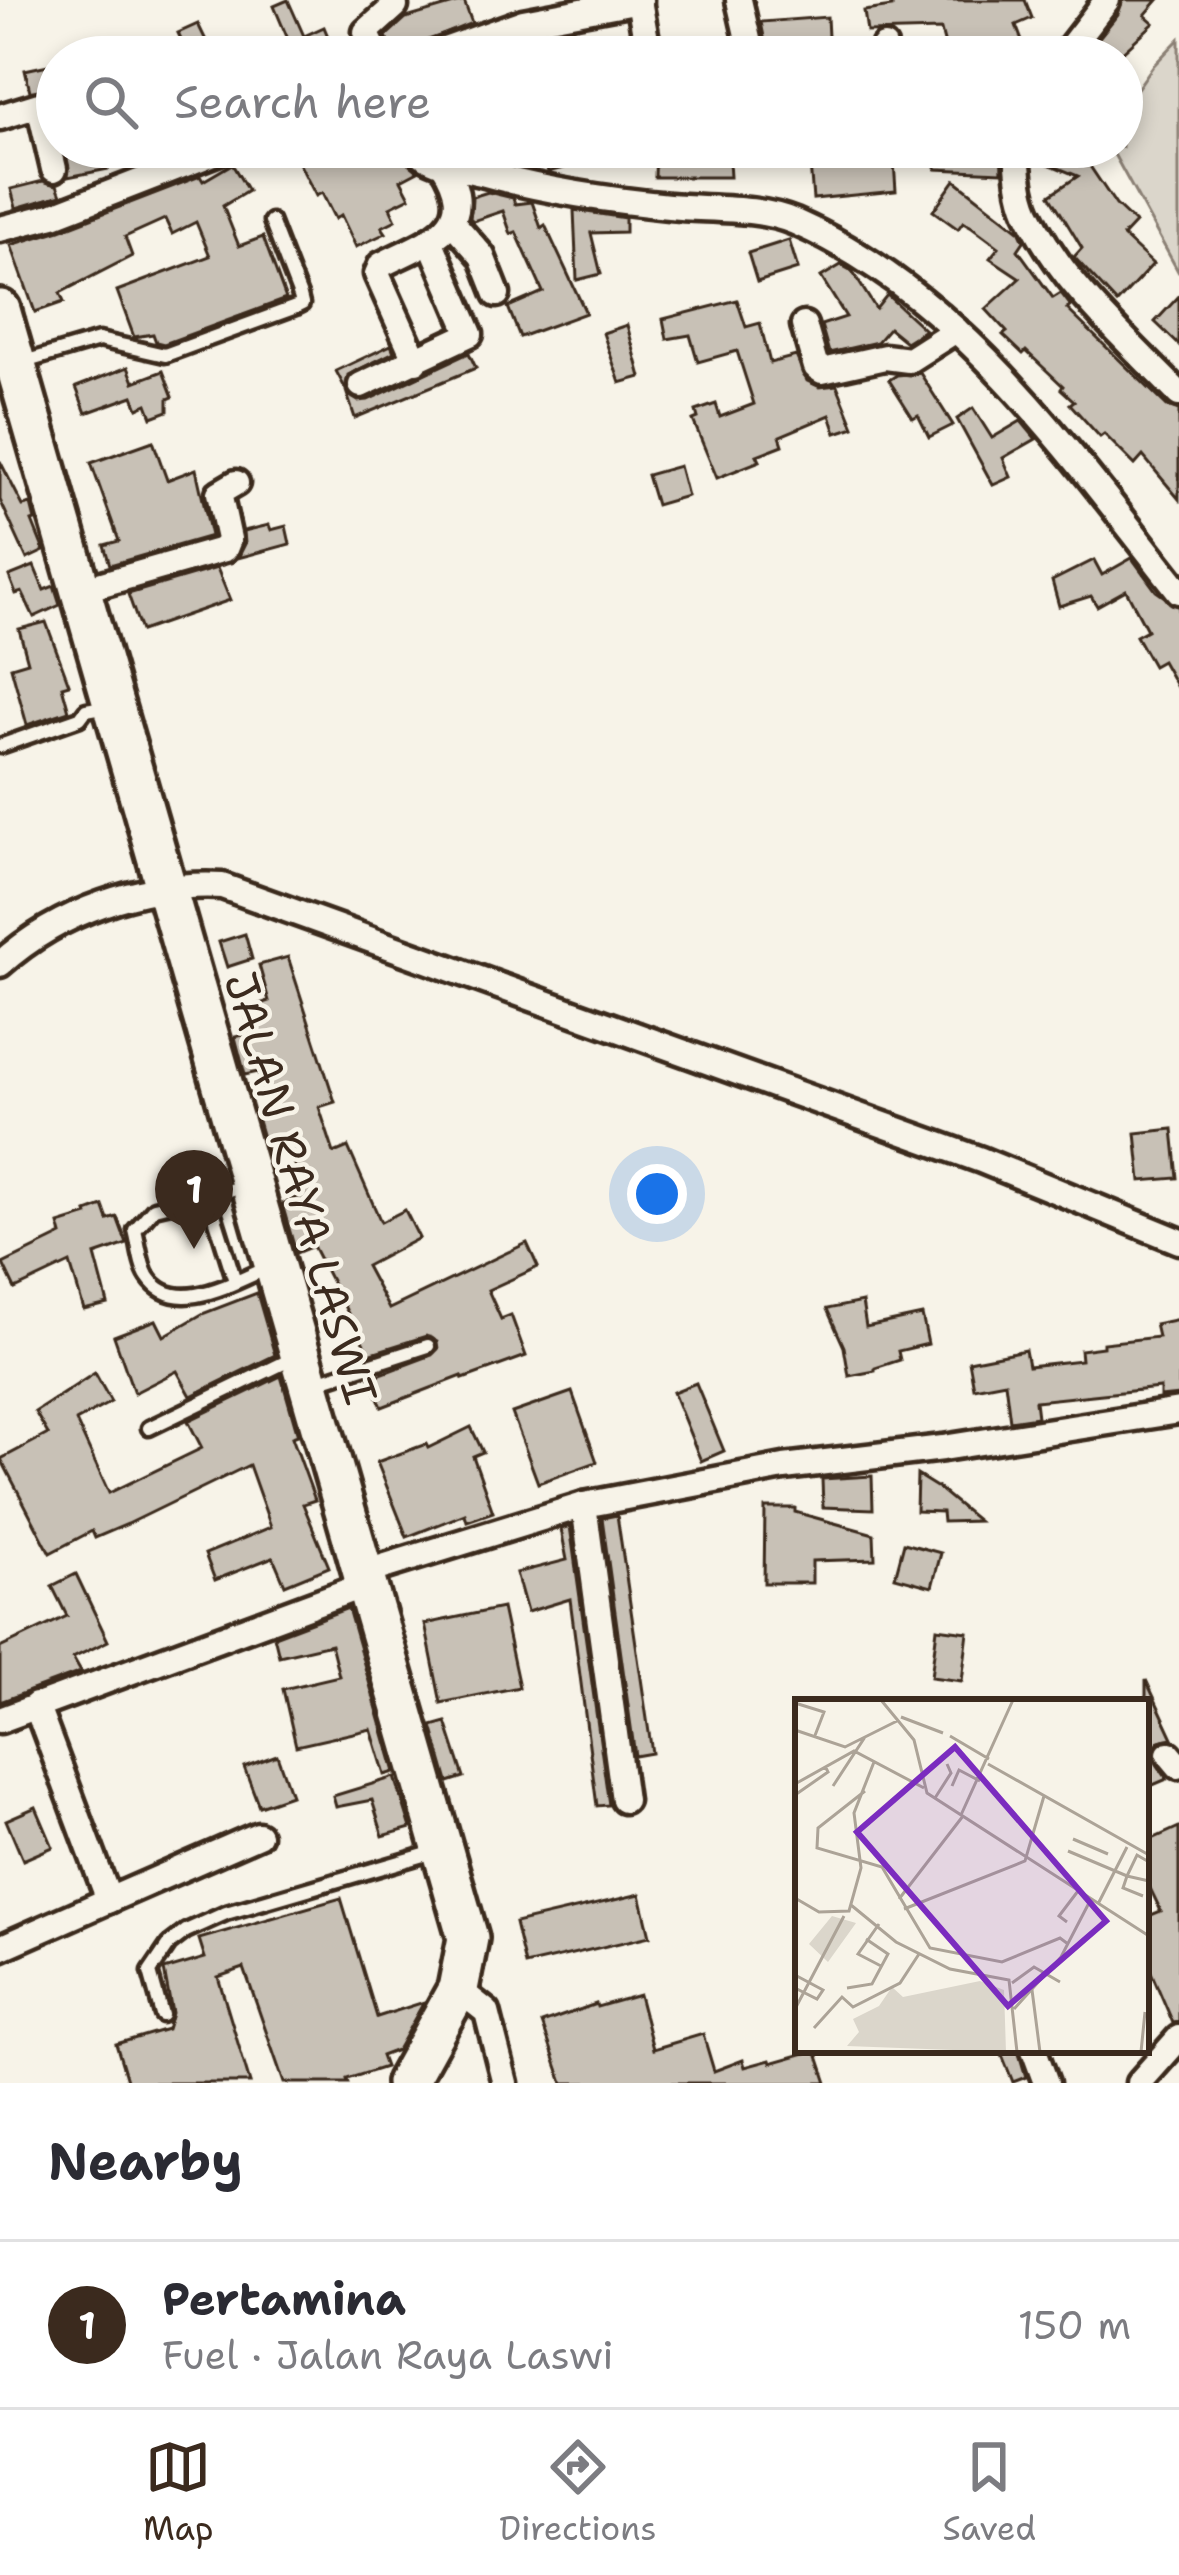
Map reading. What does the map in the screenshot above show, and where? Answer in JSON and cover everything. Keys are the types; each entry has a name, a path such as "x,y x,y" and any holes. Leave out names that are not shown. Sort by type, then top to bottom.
{"main road":[{"name":"JALAN RAYA LASWI","path":"0,310 468,1938 475,2002 406,2083"}],"street":[{"path":"484,36 523,22 640,0 645,36"},
{"path":"739,0 747,36"},
{"path":"1080,36 1107,0"},
{"path":"369,36 367,32 394,6"},
{"path":"0,117 36,106"},
{"path":"0,229 54,215 175,168"},
{"path":"416,362 377,274 381,265 453,223 458,204 454,181 446,168"},
{"path":"462,168 618,201 789,219 841,244 892,277 956,330 1040,420 1179,592"},
{"path":"1018,168 1027,209 1044,238 1101,313 1179,394"},
{"path":"453,223 482,256 497,294"},
{"path":"361,385 470,332 430,240"},
{"path":"805,325 816,367 822,371 885,357 909,360 956,330"},
{"path":"81,590 225,550 229,539 218,498 224,488 236,483"},
{"path":"0,964 44,931 80,912 122,898 222,886 981,1160 1179,1241"},
{"path":"0,1720 360,1574 579,1504 784,1467 1179,1411"},
{"path":"579,1504 624,1800"},
{"path":"36,1706 109,1900"},
{"path":"0,1948 258,1835"},
{"path":"475,2002 505,2083"},
{"path":"1143,2078 1179,2038"},
{"path":"1035,2053 1046,2083"}],"lane":[{"path":"16,365 99,340 165,356 296,308 302,304 300,296 271,221"},
{"path":"0,746 80,718 86,710 114,705"},
{"path":"250,1186 154,1208 144,1215 135,1230 146,1274 176,1297 202,1294 273,1266"},
{"path":"208,1195 235,1280"},
{"path":"149,1428 303,1371 428,1346"},
{"path":"161,2015 150,1972 186,1931 226,1913 442,1850"}],"shaded area":[{"path":"1179,39 1179,273 1122,168 1143,168 1143,80"}],"building":[{"path":"288,0 304,36 287,36 274,6"},
{"path":"892,0 1025,0 1032,18 1016,25 1020,36 943,36 941,30 867,32 864,11 892,7"},
{"path":"1123,0 1158,0 1145,15 1154,23 1140,36 1100,36"},
{"path":"464,1 472,23 440,36 386,36 406,18"},
{"path":"827,17 828,36 764,36 761,22"},
{"path":"198,24 204,36 179,36"},
{"path":"324,27 328,36 304,36"},
{"path":"36,68 36,92 30,91 25,70"},
{"path":"67,168 108,169 68,177"},
{"path":"234,168 248,191 223,206 239,246 263,237 286,299 164,344 156,342 153,334 134,337 117,291 210,256 196,222 172,234 165,219 125,237 132,256 60,293 64,302 35,312 11,245 200,176 203,181"},
{"path":"302,168 418,171 401,180 410,197 390,207 396,220 382,227 386,233 356,247 341,215 335,219 322,193 316,196"},
{"path":"655,168 729,168 730,177 655,177"},
{"path":"810,168 894,168 896,191 813,199"},
{"path":"1002,168 1002,172 936,169"},
{"path":"1058,168 1091,168 1116,205 1135,223 1123,236 1153,264 1117,303 1074,257 1082,248 1050,195 1078,176"},
{"path":"955,180 1019,230 1024,241 1018,250 1053,298 1061,293 1071,306 1067,309 1167,406 1179,410 1179,499 1143,456 1135,465 1104,434 1100,437 1070,404 1074,401 1063,386 1003,335 1007,332 986,309 1020,278 990,258 999,247 963,222 958,229 933,211"},
{"path":"43,181 57,185 61,195 16,208 11,189"},
{"path":"488,192 513,198 515,204 532,202 586,313 520,337 508,307 543,292 503,211 470,218 472,197"},
{"path":"574,210 625,218 625,232 591,233 601,274 577,280"},
{"path":"789,240 798,269 757,282 748,253"},
{"path":"841,265 852,271 876,309 887,295 925,330 906,342 889,328 877,342 829,353 821,325 846,317 821,277"},
{"path":"1179,296 1179,345 1155,322"},
{"path":"737,300 746,327 760,323 770,363 796,356 807,381 820,387 837,385 854,427 836,433 830,415 780,436 783,445 757,455 760,461 717,478 693,420 698,418 696,411 716,404 720,417 754,404 737,351 698,362 690,335 667,339 663,319"},
{"path":"627,325 641,377 620,383 603,333"},
{"path":"391,345 394,352 348,375 346,390 336,371"},
{"path":"469,353 476,368 355,418 347,394 358,401 368,400"},
{"path":"128,367 134,382 163,371 173,397 168,399 168,411 152,417 147,404 138,408 133,396 86,413 76,387"},
{"path":"920,373 953,425 929,437 918,415 913,418 889,380"},
{"path":"973,408 992,438 1021,421 1036,439 1003,458 1011,477 993,485 957,419"},
{"path":"153,441 167,480 196,469 211,536 110,565 104,545 119,541 91,463"},
{"path":"0,461 23,506 31,504 44,551 27,559 0,500"},
{"path":"679,466 687,496 656,505 647,475"},
{"path":"269,525 271,530 286,526 290,544 238,558 245,544 244,531"},
{"path":"1132,558 1156,591 1179,607 1179,691 1162,661 1153,666 1136,636 1147,630 1126,590 1097,606 1091,596 1059,606 1052,581 1094,560 1102,575"},
{"path":"34,566 44,590 54,586 60,605 34,617 9,576"},
{"path":"217,568 230,600 141,631 128,594"},
{"path":"46,622 69,684 62,686 69,711 27,725 11,667 28,662 19,629"},
{"path":"245,934 252,959 227,967 219,942"},
{"path":"288,957 335,1102 319,1107 334,1153 348,1147 381,1222 405,1210 419,1238 366,1266 389,1309 527,1243 538,1267 488,1290 501,1319 511,1315 526,1356 382,1407 370,1378 432,1355 437,1342 426,1336 369,1354 313,1246 296,1253 282,1204 304,1194 289,1150 268,1155 256,1114 270,1111 258,1072 245,1075 235,1037 251,1033 244,1009 269,1001 259,965"},
{"path":"1173,1129 1178,1178 1141,1181 1136,1133"},
{"path":"103,1206 108,1220 117,1217 127,1244 95,1255 108,1304 84,1310 70,1263 15,1289 3,1264 62,1235 59,1224"},
{"path":"257,1293 275,1355 191,1396 177,1371 134,1393 114,1336 156,1320 164,1336 202,1314"},
{"path":"862,1302 866,1327 922,1315 928,1344 898,1351 900,1360 875,1371 849,1376 844,1347 827,1309"},
{"path":"1179,1319 1179,1395 1160,1397 1160,1388 1035,1401 1037,1417 1010,1421 1005,1382 974,1388 969,1361 1025,1350 1028,1366 1081,1360 1080,1350 1158,1337 1155,1324"},
{"path":"95,1373 111,1402 76,1421 109,1493 202,1448 188,1421 281,1376 298,1435 292,1437 315,1500 303,1504 329,1567 285,1585 273,1557 215,1580 205,1554 271,1527 249,1465 128,1524 95,1538 92,1531 50,1553 1,1459 48,1434 35,1412"},
{"path":"696,1383 724,1451 701,1461 673,1392"},
{"path":"572,1392 597,1462 538,1483 512,1413"},
{"path":"471,1427 483,1452 473,1456 493,1512 467,1521 465,1514 407,1537 377,1462 426,1444 428,1448"},
{"path":"917,1475 978,1521 943,1522 942,1512 916,1511"},
{"path":"872,1476 873,1509 823,1507 822,1479"},
{"path":"765,1508 795,1508 795,1512 874,1534 875,1559 812,1561 812,1583 764,1583"},
{"path":"617,1515 652,1753 635,1756 602,1518"},
{"path":"570,1526 609,1805 597,1806 570,1599 527,1612 516,1573 567,1560 561,1529"},
{"path":"904,1543 941,1553 932,1587 895,1577"},
{"path":"76,1574 108,1641 73,1658 81,1672 0,1702 0,1648 67,1616 52,1586"},
{"path":"348,1608 395,1772 385,1775 371,1729 296,1746 283,1689 339,1676 331,1644 279,1656 274,1636"},
{"path":"502,1608 519,1687 441,1703 425,1624"},
{"path":"937,1628 968,1632 962,1681 931,1677"},
{"path":"1146,1680 1173,1738 1159,1741 1153,1749 1153,1758 1167,1779 1149,1787 1149,1699"},
{"path":"446,1722 464,1777 448,1782 432,1726"},
{"path":"277,1755 291,1795 259,1806 244,1767"},
{"path":"395,1777 411,1828 383,1836 372,1800 336,1807 333,1796"},
{"path":"36,1807 53,1847 23,1860 6,1820"},
{"path":"1179,1827 1179,2022 1173,2023 1149,1967 1149,1916 1161,1911 1149,1886 1149,1841"},
{"path":"640,1894 650,1936 525,1965 515,1923"},
{"path":"341,1898 377,2017 424,2002 397,2050 381,2056 385,2067 347,2079 348,2083 284,2083 244,1968 218,1977 250,2083 128,2083 116,2044 167,2029 172,2013 164,1970 205,1958 199,1939"},
{"path":"639,1995 653,2049 703,2034 714,2071 743,2060 745,2067 817,2053 827,2083 563,2083 542,2023"},
{"path":"1001,2053 1019,2053 1026,2077 1013,2082"}],"place":[{"name":"Pertamina","path":"194,1249"}]}
